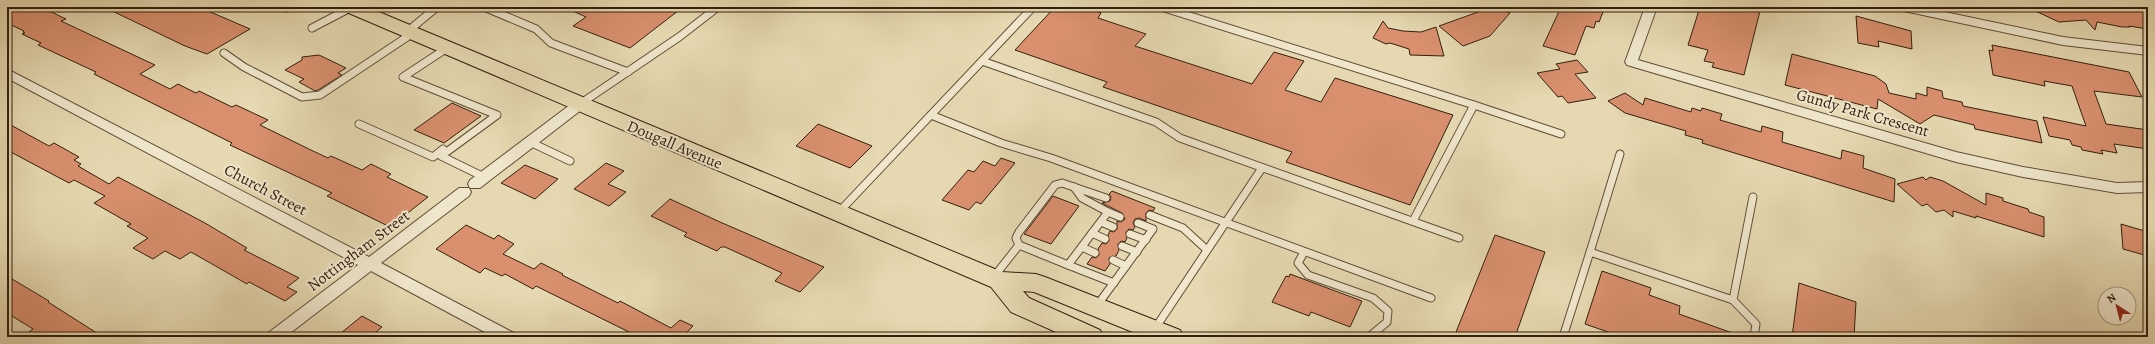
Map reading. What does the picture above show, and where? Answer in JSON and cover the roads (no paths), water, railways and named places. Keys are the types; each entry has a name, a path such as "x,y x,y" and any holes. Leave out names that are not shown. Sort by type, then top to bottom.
{"main road":[{"name":"Dougall Avenue","path":"351,7 996,280 1036,283 1162,333"},
{"name":"Dougall Avenue","path":"996,280 1020,305 1091,337"}],"street":[{"name":"Gundy Park Crescent","path":"1651,7 1630,62 1956,157 2023,172 2117,188 2148,188"},
{"path":"1904,7 2063,41 2148,51"},
{"name":"Church Street","path":"7,72 508,337"},
{"name":"Nottingham Street","path":"274,337 580,104"}],"lane":[{"path":"312,28 351,7"},
{"path":"224,53 244,67 302,97 320,95 410,32 437,7"},
{"path":"484,7 536,29 551,42 628,72"},
{"path":"580,104 679,37 718,7"},
{"path":"838,213 1033,7"},
{"path":"1161,7 1474,105 1560,134"},
{"path":"447,48 403,77 496,116 441,156 474,185"},
{"path":"982,61 1156,122 1180,138 1459,238"},
{"path":"1413,221 1474,105"},
{"path":"359,124 433,157 492,114"},
{"path":"931,115 1001,143 1051,158 1431,298"},
{"path":"530,142 570,161"},
{"path":"1564,337 1620,154"},
{"path":"1162,333 1207,250 1262,168"},
{"path":"1106,198 1062,183 1055,185 1016,238 1019,245 1114,283"},
{"path":"1074,187 1082,198 1108,212 1120,216"},
{"path":"1733,300 1753,198"},
{"path":"1068,265 1108,212"},
{"path":"1150,215 1183,228 1207,250"},
{"path":"1096,307 1153,229 1162,219"},
{"path":"1101,222 1113,227"},
{"path":"1138,223 1153,229"},
{"path":"1092,234 1105,239"},
{"path":"1130,234 1146,240"},
{"path":"996,280 1019,245"},
{"path":"1122,246 1137,252"},
{"path":"1082,247 1095,253"},
{"path":"1304,252 1298,263 1308,275 1373,298 1388,311 1387,322 1369,337"},
{"path":"1590,252 1733,300 1756,324 1754,337"},
{"path":"1113,260 1126,266"}]}
